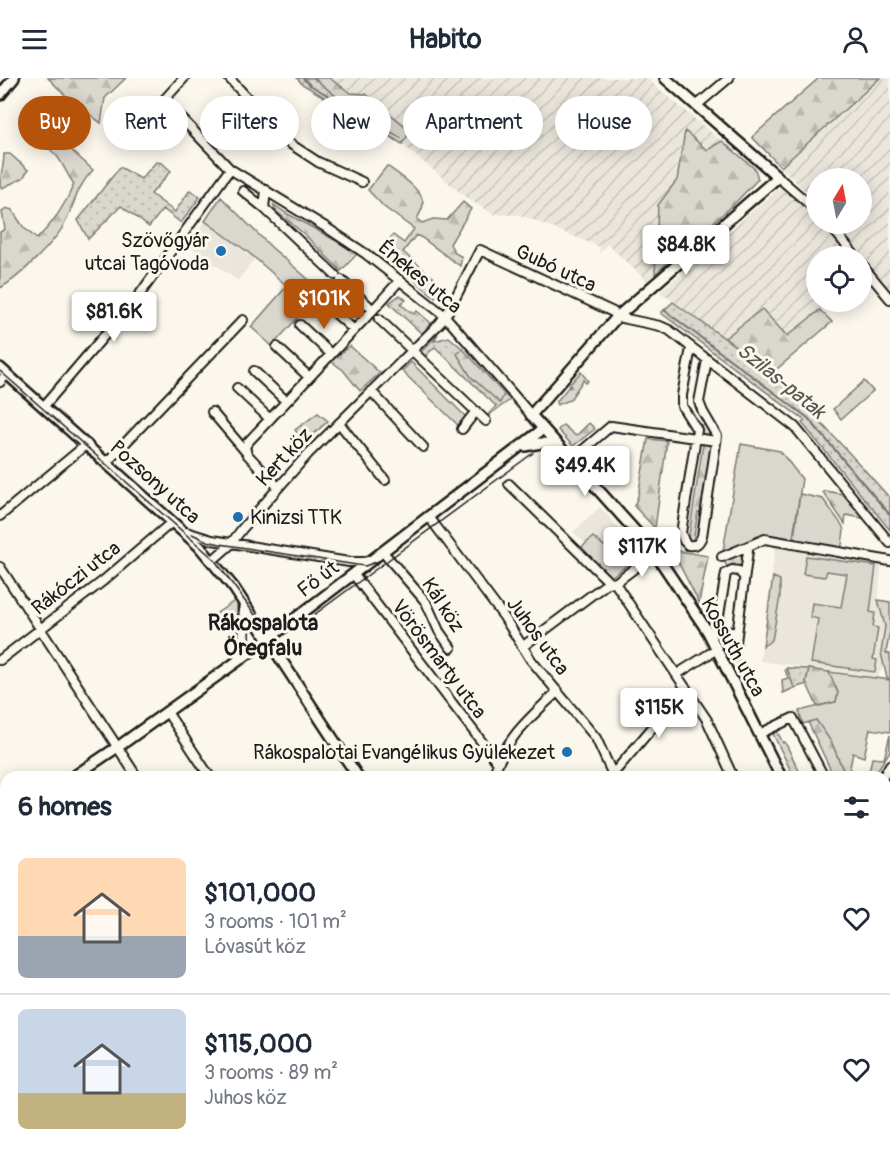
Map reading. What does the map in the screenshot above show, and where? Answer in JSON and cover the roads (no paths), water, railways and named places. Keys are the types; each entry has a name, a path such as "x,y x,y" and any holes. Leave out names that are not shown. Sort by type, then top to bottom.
{"street":[{"path":"0,95 14,78"},
{"name":"Énekes utca","path":"184,78 164,100 230,169 347,241 445,316 531,415"},
{"path":"229,78 289,143 318,162 362,182"},
{"path":"665,78 806,201"},
{"path":"696,106 729,78"},
{"path":"44,406 140,294 230,169"},
{"path":"531,415 617,317 778,177"},
{"path":"264,208 266,190"},
{"path":"243,191 373,310"},
{"path":"837,234 847,246"},
{"name":"Gubó utca","path":"480,250 613,312 617,317 660,326 691,348 795,428 890,543"},
{"name":"Kert köz","path":"213,560 232,543 278,487 445,316 480,250"},
{"path":"872,277 890,299"},
{"path":"247,454 245,447 248,442 400,280"},
{"path":"323,302 354,330"},
{"path":"379,319 486,421"},
{"path":"107,462 243,320"},
{"path":"300,325 331,354"},
{"path":"277,347 309,377"},
{"path":"691,348 682,406 697,430 681,533 688,545 695,546 700,542 702,536 717,436 699,402 707,360"},
{"path":"0,382 4,371"},
{"name":"Pozsony utca","path":"4,371 213,560 354,771"},
{"path":"254,371 286,401"},
{"path":"237,388 270,419"},
{"path":"371,391 423,447"},
{"path":"462,429 476,411"},
{"path":"212,412 278,487"},
{"name":"Kossuth utca","path":"531,415 655,553 711,631 717,650 779,771"},
{"name":"Kert köz","path":"339,423 385,480"},
{"path":"570,460 611,426 716,441"},
{"name":"Fő út","path":"82,771 267,640 543,429"},
{"path":"523,446 541,443 556,444"},
{"path":"0,516 87,444"},
{"path":"509,484 612,582 707,720 730,771"},
{"name":"Juhos utca","path":"429,517 504,617 522,647 596,738 612,771"},
{"name":"Rákóczi utca","path":"0,660 103,580 172,522"},
{"path":"182,530 212,540 353,562 379,555"},
{"path":"722,557 765,539 890,561"},
{"name":"Kossuth utca","path":"734,657 748,551"},
{"path":"522,647 655,553"},
{"name":"Kál köz","path":"379,555 426,602 439,631 451,648"},
{"path":"0,567 133,771"},
{"path":"737,633 711,631 719,615 726,573 732,570 739,571 744,577"},
{"name":"Vörösmarty utca","path":"354,575 498,763"},
{"path":"238,659 245,630 243,602"},
{"path":"677,674 717,650"},
{"path":"617,771 686,688"},
{"path":"495,771 519,728 558,692"},
{"path":"167,712 206,771"},
{"path":"759,734 793,718 821,771"}],"waterway":[{"name":"Szilas-patak","path":"303,78 310,85 401,138"},
{"name":"Szilas-patak","path":"664,310 808,418 890,515"}],"tram line":[{"path":"0,371 214,559 261,623 281,629 299,626 533,453"},
{"path":"192,534 220,544 357,565 365,566 379,561"}],"place":[{"name":"Szövőgyár utcai Tagóvoda","path":"221,251"},
{"name":"Kinizsi TTK","path":"238,517"},
{"name":"Rákospalotai Evangélikus Gyülekezet","path":"567,752"}],"district":[{"name":"Rákospalota Öregfalu","path":"263,636"}]}
